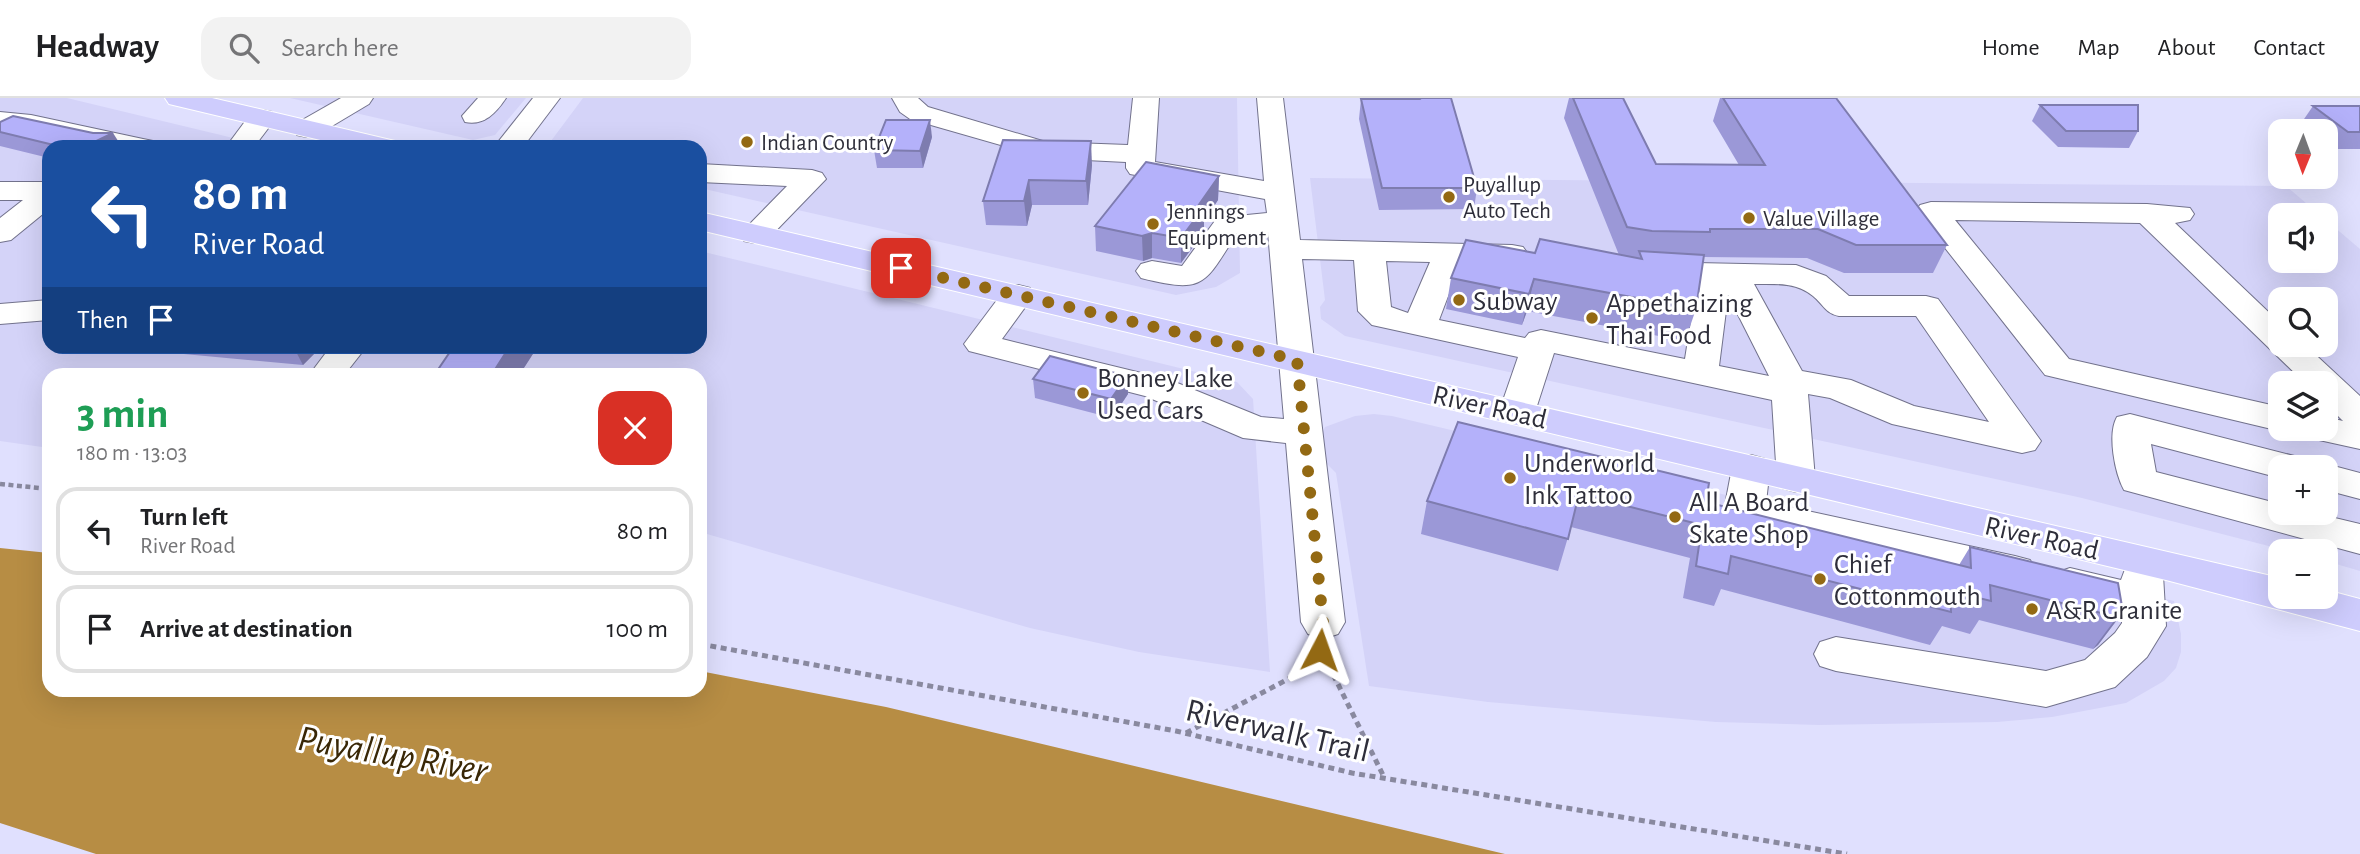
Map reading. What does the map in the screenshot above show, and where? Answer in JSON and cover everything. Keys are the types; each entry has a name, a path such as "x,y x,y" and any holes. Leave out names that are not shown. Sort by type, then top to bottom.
{"main road":[{"path":"178,98 353,140"},
{"name":"River Road","path":"707,223 1923,509 2142,580 2268,593"},
{"path":"2337,609 2360,615"}],"street":[{"path":"0,113 21,98"},
{"path":"307,129 360,98"},
{"path":"514,140 547,98"},
{"path":"905,98 909,106 919,113 1006,141 1069,153 1141,154"},
{"path":"1146,98 1140,168 1369,251 1537,255"},
{"path":"1270,98 1323,622"},
{"path":"245,140 262,118"},
{"path":"0,120 31,123 110,140"},
{"path":"707,173 812,179 755,234"},
{"path":"0,191 42,199"},
{"path":"0,233 42,201"},
{"path":"2179,214 1931,211 2057,367 2268,416"},
{"path":"2147,213 2268,329"},
{"path":"1152,271 1188,277 1206,261 1220,233 1228,224 1283,221"},
{"path":"1369,251 1375,311 1384,318 1537,351"},
{"path":"1420,326 1449,253"},
{"path":"1517,412 1541,340 1701,373 1790,386 1838,388 1905,416 2022,441 1926,306 1839,306 1832,294 1815,281 1796,275 1644,272 1617,268"},
{"path":"1701,373 1723,274"},
{"path":"1723,274 1790,386 1796,479"},
{"path":"1018,295 981,344 1157,388 1256,429 1304,432"},
{"path":"0,314 42,311"},
{"path":"332,368 343,354"},
{"path":"2297,357 2312,371"},
{"path":"2338,396 2360,417"},
{"path":"2268,462 2130,426 2138,481 2268,515"},
{"path":"2338,432 2360,437"},
{"path":"1751,468 1745,505 1753,513 1926,550 2142,580 2144,626 2131,645 2099,674 2046,689 1836,654"},
{"path":"2338,480 2360,486"},
{"path":"1923,509 1926,550"},
{"path":"2306,525 2360,539"}],"path":[{"path":"0,484 42,488"},
{"name":"Riverwalk Trail","path":"707,645 1186,733 1352,773 1847,854"},
{"path":"1186,733 1309,667 1320,647 1384,778"}],"shaded area":[{"path":"0,98 67,98 242,140 42,140 42,354 707,354 707,253 1237,382 1253,399 1270,672 1139,652 1030,628 707,534 707,368 42,368 42,447 0,441"},
{"path":"290,98 526,98 495,135 473,140"},
{"path":"583,98 1237,98 1240,273 1216,287 1176,295 707,190 707,140 552,140"},
{"path":"1310,178 2268,186 2268,189 2290,189 2306,203 2268,203 2268,273 2338,273 2338,230 2360,249 2360,571 2338,565 2338,539 2268,539 2268,546 2082,498 1345,336 1321,319 1320,307 1325,300"},
{"path":"1355,416 1392,416 2174,601 2181,634 2181,652 2176,668 2164,681 2126,703 2052,717 1997,722 1819,725 1716,722 1488,702 1369,686 1336,473 1319,456 1316,446 1325,427"}],"water":[{"name":"Puyallup River","path":"0,548 42,552 42,697 707,697 707,672 886,707 1505,854 96,854 0,823"}],"building":[{"path":"1451,98 1477,188 1382,188 1361,99"},
{"path":"1573,98 1623,98 1656,164 1765,165 1723,98 1836,98 1947,245 1856,245 1818,229 1710,229 1710,232 1652,231 1627,227"},
{"path":"2040,105 2138,105 2138,131 2066,131"},
{"path":"2313,106 2360,106 2360,132 2348,132 2338,125 2338,119 2330,119"},
{"path":"13,116 93,133 113,133 98,140 42,140 42,142 0,132 0,122"},
{"path":"886,120 930,120 920,151 874,150"},
{"path":"1003,140 1091,141 1086,181 1029,180 1024,201 983,201"},
{"path":"1146,162 1219,176 1198,206 1204,207 1181,238 1152,233 1142,236 1095,226"},
{"path":"1540,239 1642,259 1639,251 1704,255 1696,309 1534,279 1529,294 1451,278 1466,240 1535,253"},
{"path":"449,354 505,354 496,368 439,368"},
{"path":"1050,356 1127,376 1111,399 1033,379"},
{"path":"1458,422 1709,483 1706,502 1971,568 1970,547 2118,583 2123,612 2117,617 1990,585 1991,601 1950,591 1951,612 1731,556 1728,574 1696,566 1702,525 1579,494 1568,539 1427,501"}],"place":[{"name":"Indian Country","path":"747,142"},
{"name":"Puyallup Auto Tech","path":"1449,197"},
{"name":"Value Village","path":"1749,218"},
{"name":"Jennings Equipment","path":"1153,224"},
{"name":"Subway","path":"1459,300"},
{"name":"Appethaizing Thai Food","path":"1592,318"},
{"name":"Bonney Lake Used Cars","path":"1083,393"},
{"name":"Underworld Ink Tattoo","path":"1510,478"},
{"name":"All A Board Skate Shop","path":"1675,517"},
{"name":"Chief Cottonmouth","path":"1820,579"},
{"name":"A&R Granite","path":"2032,609"}],"route":[{"path":"901,268 1297,360 1323,622 1320,650"}]}
